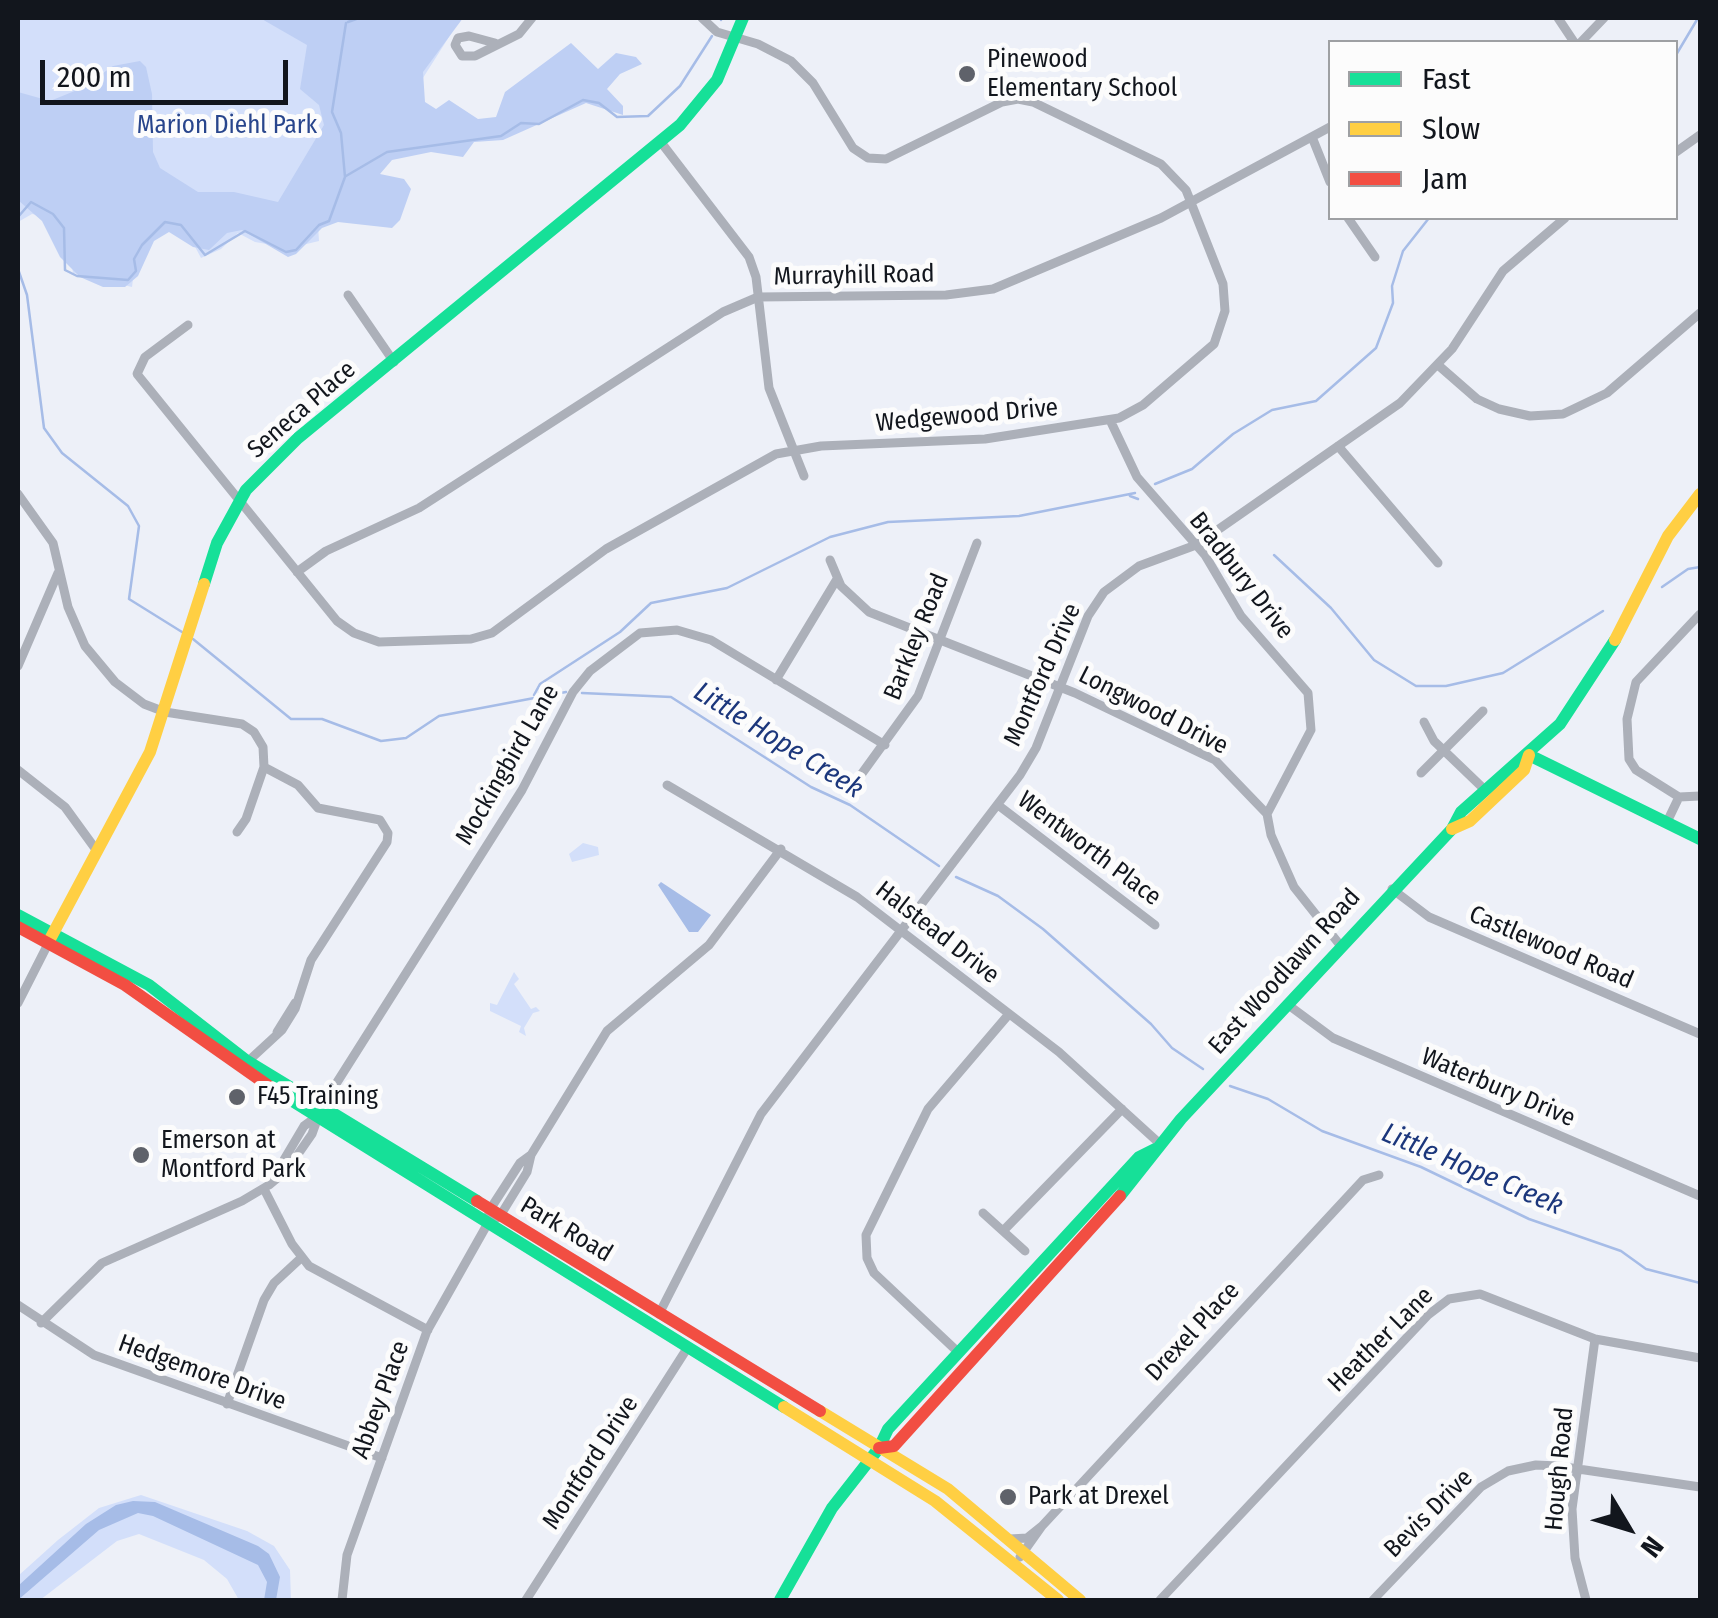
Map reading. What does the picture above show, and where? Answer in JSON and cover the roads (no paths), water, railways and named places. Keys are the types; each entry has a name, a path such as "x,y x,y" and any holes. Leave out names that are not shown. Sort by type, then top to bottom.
{"main road":[{"name":"Seneca Place","path":"50,939 150,752 216,544 239,501 284,451 660,141 717,80 742,18"},
{"name":"East Woodlawn Road","path":"1452,829 1470,821 1524,770 1530,755 1587,689 1668,536 1700,494"},
{"name":"East Woodlawn Road","path":"879,1448 894,1446 993,1338 1147,1166 1157,1146 1391,889 1452,829 1462,812 1516,760 1530,755"},
{"path":"1530,755 1700,839"},
{"name":"Park Road","path":"18,915 50,939"},
{"name":"Park Road","path":"18,928 150,986 244,1065 318,1112 656,1319 958,1496 1010,1539 1020,1557 1058,1600"},
{"name":"East Woodlawn Road","path":"780,1600 832,1508 879,1448 888,1429 1139,1157 1157,1146"},
{"name":"Park Road","path":"656,1319 688,1347 960,1518 1080,1600"}],"street":[{"path":"495,44 519,34 532,18"},
{"name":"Wedgewood Drive","path":"188,325 138,364 137,374 337,621 366,639 481,637 502,627 606,549 750,466 793,449 985,439 1110,420 1156,395 1204,355 1219,333 1225,310 1223,284 1191,203 1176,176 1161,164 1023,100 1002,102 886,159 868,158 853,148 801,70 775,51 715,30 702,18"},
{"path":"1558,18 1575,40"},
{"path":"1579,40 1604,18"},
{"name":"Murrayhill Road","path":"297,572 342,542 418,508 714,317 758,298 946,295 993,289 1191,203 1328,128"},
{"path":"1678,151 1700,135"},
{"path":"1312,137 1328,177"},
{"path":"660,141 742,245 754,270 769,388 804,476"},
{"path":"1349,220 1375,257"},
{"name":"Montford Drive","path":"656,1319 761,1114 998,805 1036,748 1088,616 1104,592 1139,566 1196,545 1400,403 1438,365 1503,271 1562,220"},
{"path":"348,296 394,362"},
{"path":"1438,365 1491,406 1530,416 1563,414 1607,393 1700,313"},
{"name":"Bradbury Drive","path":"1110,420 1136,477 1196,545 1242,616 1297,677 1310,700 1307,741 1267,814"},
{"path":"1338,446 1438,564"},
{"path":"18,494 48,532 72,619 94,660 134,697 165,712 248,727 263,747 264,767 246,819 237,832"},
{"name":"Barkley Road","path":"850,790 918,696 977,542"},
{"name":"Longwood Drive","path":"830,560 837,578 870,612 1061,687 1214,760 1267,814 1271,835 1294,888 1340,945"},
{"path":"18,666 58,573"},
{"path":"776,680 837,578"},
{"path":"1700,614 1636,682 1627,719 1629,759 1636,770 1678,797 1700,796"},
{"name":"Mockingbird Lane","path":"266,1187 299,1134 318,1112 522,790 566,702 590,671 640,633 658,628 712,640 885,745"},
{"path":"1421,774 1483,712"},
{"path":"1424,722 1428,734 1484,789"},
{"path":"244,1065 277,1032 294,1004 310,960 384,850 388,832 374,818 318,808 298,784 264,767"},
{"path":"18,770 65,807 97,851"},
{"name":"Halstead Drive","path":"668,785 846,889 1010,1014 1122,1109 1157,1146"},
{"path":"1667,822 1678,797"},
{"name":"Wentworth Place","path":"998,805 1155,926"},
{"name":"Abbey Place","path":"342,1600 343,1567 428,1330 493,1217 530,1167 530,1155 607,1031 709,945 781,849"},
{"name":"Castlewood Road","path":"1391,889 1429,917 1700,1034"},
{"name":"Seneca Place","path":"18,1002 50,939"},
{"name":"Waterbury Drive","path":"1286,1004 1334,1038 1700,1196"},
{"path":"959,1353 874,1273 866,1258 866,1235 928,1109 1010,1014"},
{"path":"1002,1231 1122,1109"},
{"name":"Drexel Place","path":"1020,1557 1042,1526 1364,1180 1379,1175"},
{"path":"42,1323 80,1280 108,1260 266,1187 301,1258 333,1281 428,1330"},
{"path":"983,1214 1025,1251"},
{"path":"227,1404 264,1300 274,1283 301,1258"},
{"name":"Heather Lane","path":"1160,1600 1415,1329 1448,1299 1480,1294 1595,1340 1700,1358"},
{"name":"Hedgemore Drive","path":"18,1305 94,1355 382,1458"},
{"name":"Hough Road","path":"1586,1600 1572,1538 1577,1468 1595,1340"},
{"name":"Montford Drive","path":"526,1600 688,1347"},
{"name":"Bevis Drive","path":"1373,1600 1492,1478 1525,1466 1577,1468 1700,1487"},
{"name":"Drexel Place","path":"1010,1539 1026,1538 1042,1526"}],"waterway":[{"path":"348,22 359,18"},
{"path":"1678,52 1698,18"},
{"path":"18,217 31,202 53,214 64,228 65,270 77,276 128,280 136,271 134,259 142,245 165,222 181,225 205,255 245,231 286,252 296,250 319,225 329,221 345,177 341,133 332,112 346,23"},
{"path":"346,176 387,152 501,136 521,123 539,124 583,100 599,103 617,117 648,116 680,86 712,36"},
{"path":"1155,484 1192,469 1233,434 1272,410 1316,401 1376,348 1393,303 1392,286 1403,251 1427,220"},
{"name":"Little Hope Creek","path":"18,269 27,295 44,428 62,453 128,506 139,526 129,599 182,632"},
{"path":"534,695 540,684 620,632 651,603 727,588 830,537 888,522 1019,516 1135,493"},
{"path":"1130,496 1138,499"},
{"path":"1274,555 1331,608 1374,660 1416,686 1446,686 1503,673 1603,611"},
{"path":"1662,587 1688,569 1700,567"},
{"name":"Little Hope Creek","path":"193,639 291,719 322,719 381,741 406,738 439,716 566,692"},
{"name":"Little Hope Creek","path":"582,693 671,697 811,787 850,805 939,866"},
{"name":"Little Hope Creek","path":"956,877 998,896 1043,929 1151,1024 1172,1048 1203,1069"},
{"name":"Little Hope Creek","path":"1230,1086 1268,1099 1322,1131 1421,1167 1529,1219 1621,1251 1646,1269 1700,1283"}],"place":[{"name":"Pinewood Elementary School","path":"967,74"},
{"name":"F45 Training","path":"237,1097"},
{"name":"Emerson at Montford Park","path":"141,1155"},
{"name":"Park at Drexel","path":"1008,1497"}],"park label":[{"name":"Marion Diehl Park","path":"227,126"}]}
